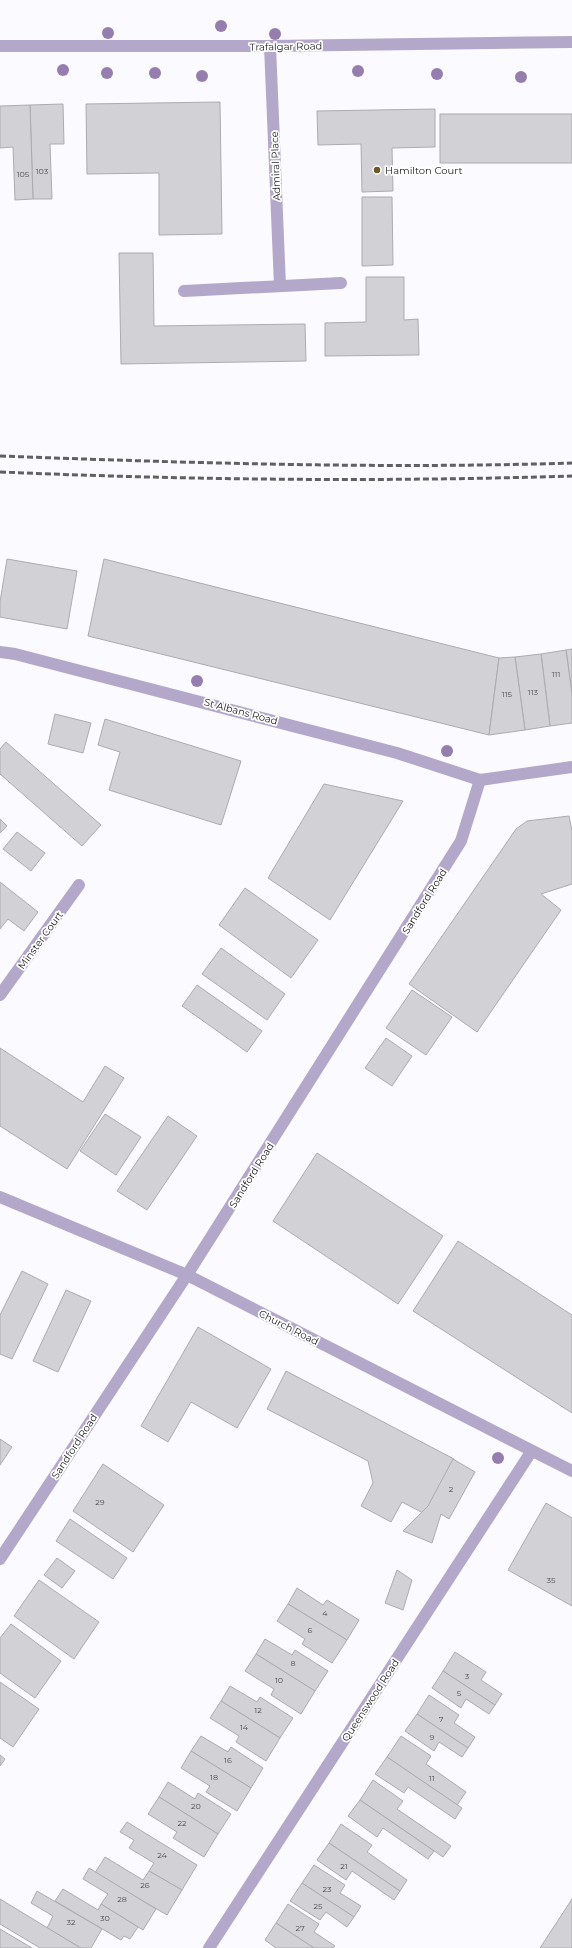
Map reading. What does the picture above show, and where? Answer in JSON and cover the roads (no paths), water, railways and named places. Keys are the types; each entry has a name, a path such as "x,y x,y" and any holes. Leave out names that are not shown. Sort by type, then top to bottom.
{"street":[{"name":"Trafalgar Road","path":"0,46 270,46 572,42"},
{"name":"Admiral Place","path":"270,46 280,286"},
{"path":"184,291 341,283"},
{"name":"St Albans Road","path":"0,652 15,654 248,713 397,753 480,780"},
{"path":"480,780 572,767"},
{"name":"Sandford Road","path":"0,1559 187,1274 461,841 480,780"},
{"name":"Minster Court","path":"0,994 79,885"},
{"name":"Church Road","path":"0,1197 187,1274 531,1452 572,1471"},
{"name":"Queenswood Road","path":"210,1948 531,1452"}],"railway":[{"path":"0,456 215,463 357,465 500,465 572,463"},
{"path":"0,472 143,477 286,479 429,479 572,476"}],"place":[{"name":"Hamilton Court","path":"377,170"}]}
